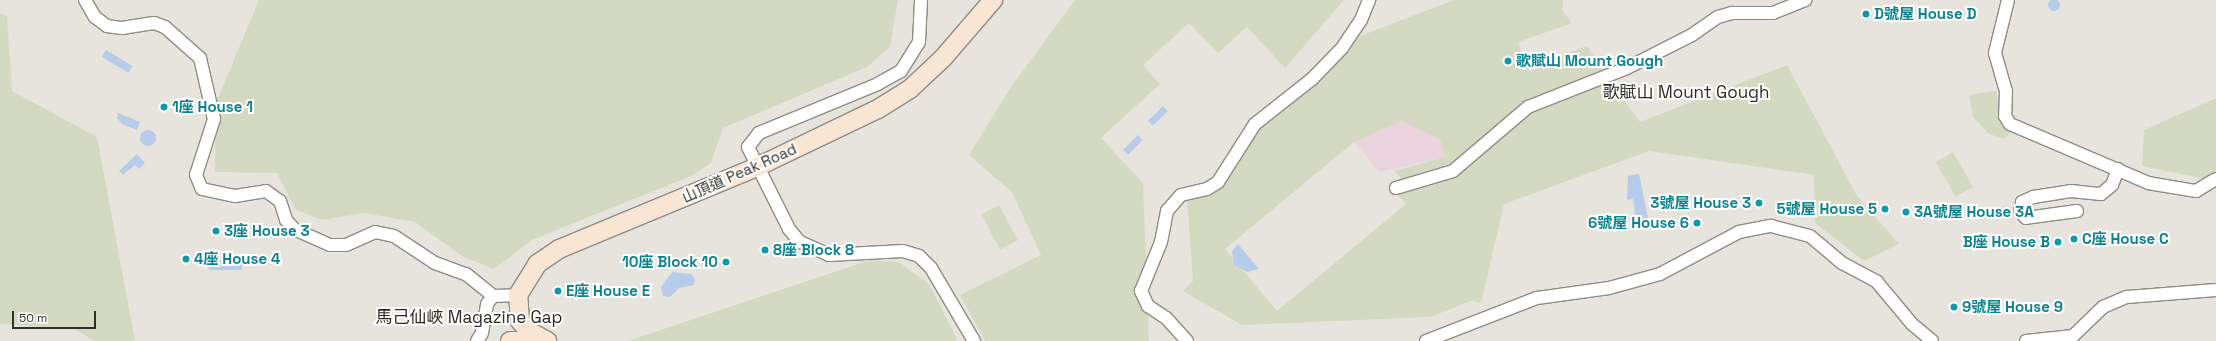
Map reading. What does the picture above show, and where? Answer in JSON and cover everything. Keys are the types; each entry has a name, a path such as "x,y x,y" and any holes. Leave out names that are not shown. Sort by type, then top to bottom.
{"main road":[{"name":"山頂道 Peak Road","path":"518,295 533,269 559,249 759,166 878,109 910,89 942,58 993,0"},
{"path":"518,295 520,320 529,331 547,341"},
{"path":"499,341 520,320"},
{"path":"510,341 541,341"}],"street":[{"path":"85,0 95,17 107,26 122,28 154,23 165,27 200,58 214,119 196,175 202,189 235,196 266,191 280,200 286,220 294,229 330,245 346,245 375,232 394,236 430,260 466,274 493,296 518,295"},
{"path":"920,0 920,38 906,66 878,84 759,133 748,147 759,166 789,228 800,242 828,255 896,251 919,256 931,268 974,341"},
{"path":"1187,341 1166,318 1148,306 1141,291 1161,242 1167,211 1181,195 1207,189 1218,182 1255,124 1312,79 1342,48 1369,0"},
{"path":"1396,188 1453,171 1528,107 1626,68 1692,35 1718,17 1732,13 1773,13 1805,0"},
{"path":"2008,0 1995,53 2006,91 2006,120 2016,128 2118,169 2148,183 2190,191 2201,190 2216,179"},
{"path":"2077,211 2026,218 2020,211 2022,202 2033,197 2071,191 2101,194 2112,185 2118,169"},
{"path":"1426,341 1537,298 1609,288 1660,274 1739,232 1771,226 1810,236 1842,263 1877,282 1912,324 1932,341"},
{"path":"2026,341 2073,336 2103,307 2127,297 2216,290"},
{"path":"477,341 482,334 487,304 493,296"}],"shaded area":[{"path":"1402,121 1440,139 1445,157 1379,172 1354,142"}],"green space":[{"path":"259,0 898,0 890,47 867,67 723,128 711,163 691,176 532,240 494,269 462,256 415,222 364,213 322,220 296,210 277,173 215,172 216,103"},
{"path":"1075,0 1344,0 1285,68 1247,27 1218,53 1189,23 1143,65 1160,84 1101,138 1143,183 1149,341 985,341 960,295 1041,255 1012,192 969,155 1011,87"},
{"path":"1454,0 1563,0 1562,10 1572,23 1518,42 1527,67 1587,46 1605,73 1526,103 1510,114 1460,162 1405,182 1394,171 1445,157 1440,139 1402,121 1354,142 1225,249 1277,311 1406,204 1396,193 1455,174 1530,111 1610,80 1640,122 1787,65 1857,196 1899,244 1864,261 1815,223 1814,175 1649,151 1504,204 1481,303 1471,301 1430,317 1242,325 1183,291 1193,281 1187,198 1211,192 1269,117 1320,78 1355,38"},
{"path":"0,13 7,16 12,91 97,137 135,341 94,341 75,329 0,324"},
{"path":"1996,91 1999,117 2011,131 2005,139 1989,134 1973,117 1969,95"},
{"path":"2216,98 2216,181 2142,166 2144,130"},
{"path":"1953,152 1973,187 1956,197 1936,162"},
{"path":"999,205 1018,240 1000,250 981,214"},
{"path":"870,260 899,262 929,284 958,341 628,341"}],"water":[{"path":"2052,-1 2056,-1 2060,5 2056,11 2052,11 2048,7 2048,3"},
{"path":"106,50 133,66 128,73 102,57"},
{"path":"1163,106 1168,111 1153,126 1148,121"},
{"path":"118,113 140,122 137,130 122,124 117,118"},
{"path":"145,130 151,130 156,135 154,144 151,146 145,146 140,141 140,135"},
{"path":"1138,135 1143,140 1128,155 1123,150"},
{"path":"137,154 145,163 139,169 135,165 123,175 119,171"},
{"path":"1639,174 1648,218 1636,220 1633,199 1627,200 1628,176"},
{"path":"1238,244 1259,269 1247,272 1234,265 1232,251"},
{"path":"209,260 242,260 242,270 209,270"},
{"path":"672,272 691,274 695,279 694,285 679,288 670,297 663,296 661,287"}],"place":[{"name":"D號屋 House D","path":"1866,14"},
{"name":"歌賦山 Mount Gough","path":"1508,61"},
{"name":"1座 House 1","path":"164,107"},
{"name":"3號屋 House 3","path":"1759,203"},
{"name":"5號屋 House 5","path":"1885,209"},
{"name":"3A號屋 House 3A","path":"1906,212"},
{"name":"6號屋 House 6","path":"1697,223"},
{"name":"3座 House 3","path":"216,231"},
{"name":"C座 House C","path":"2074,239"},
{"name":"B座 House B","path":"2058,242"},
{"name":"8座 Block 8","path":"765,250"},
{"name":"4座 House 4","path":"186,259"},
{"name":"10座 Block 10","path":"726,262"},
{"name":"E座 House E","path":"558,291"},
{"name":"9號屋 House 9","path":"1954,307"}],"district":[{"name":"歌賦山 Mount Gough","path":"1686,93"},
{"name":"馬己仙峽 Magazine Gap","path":"469,318"}]}
